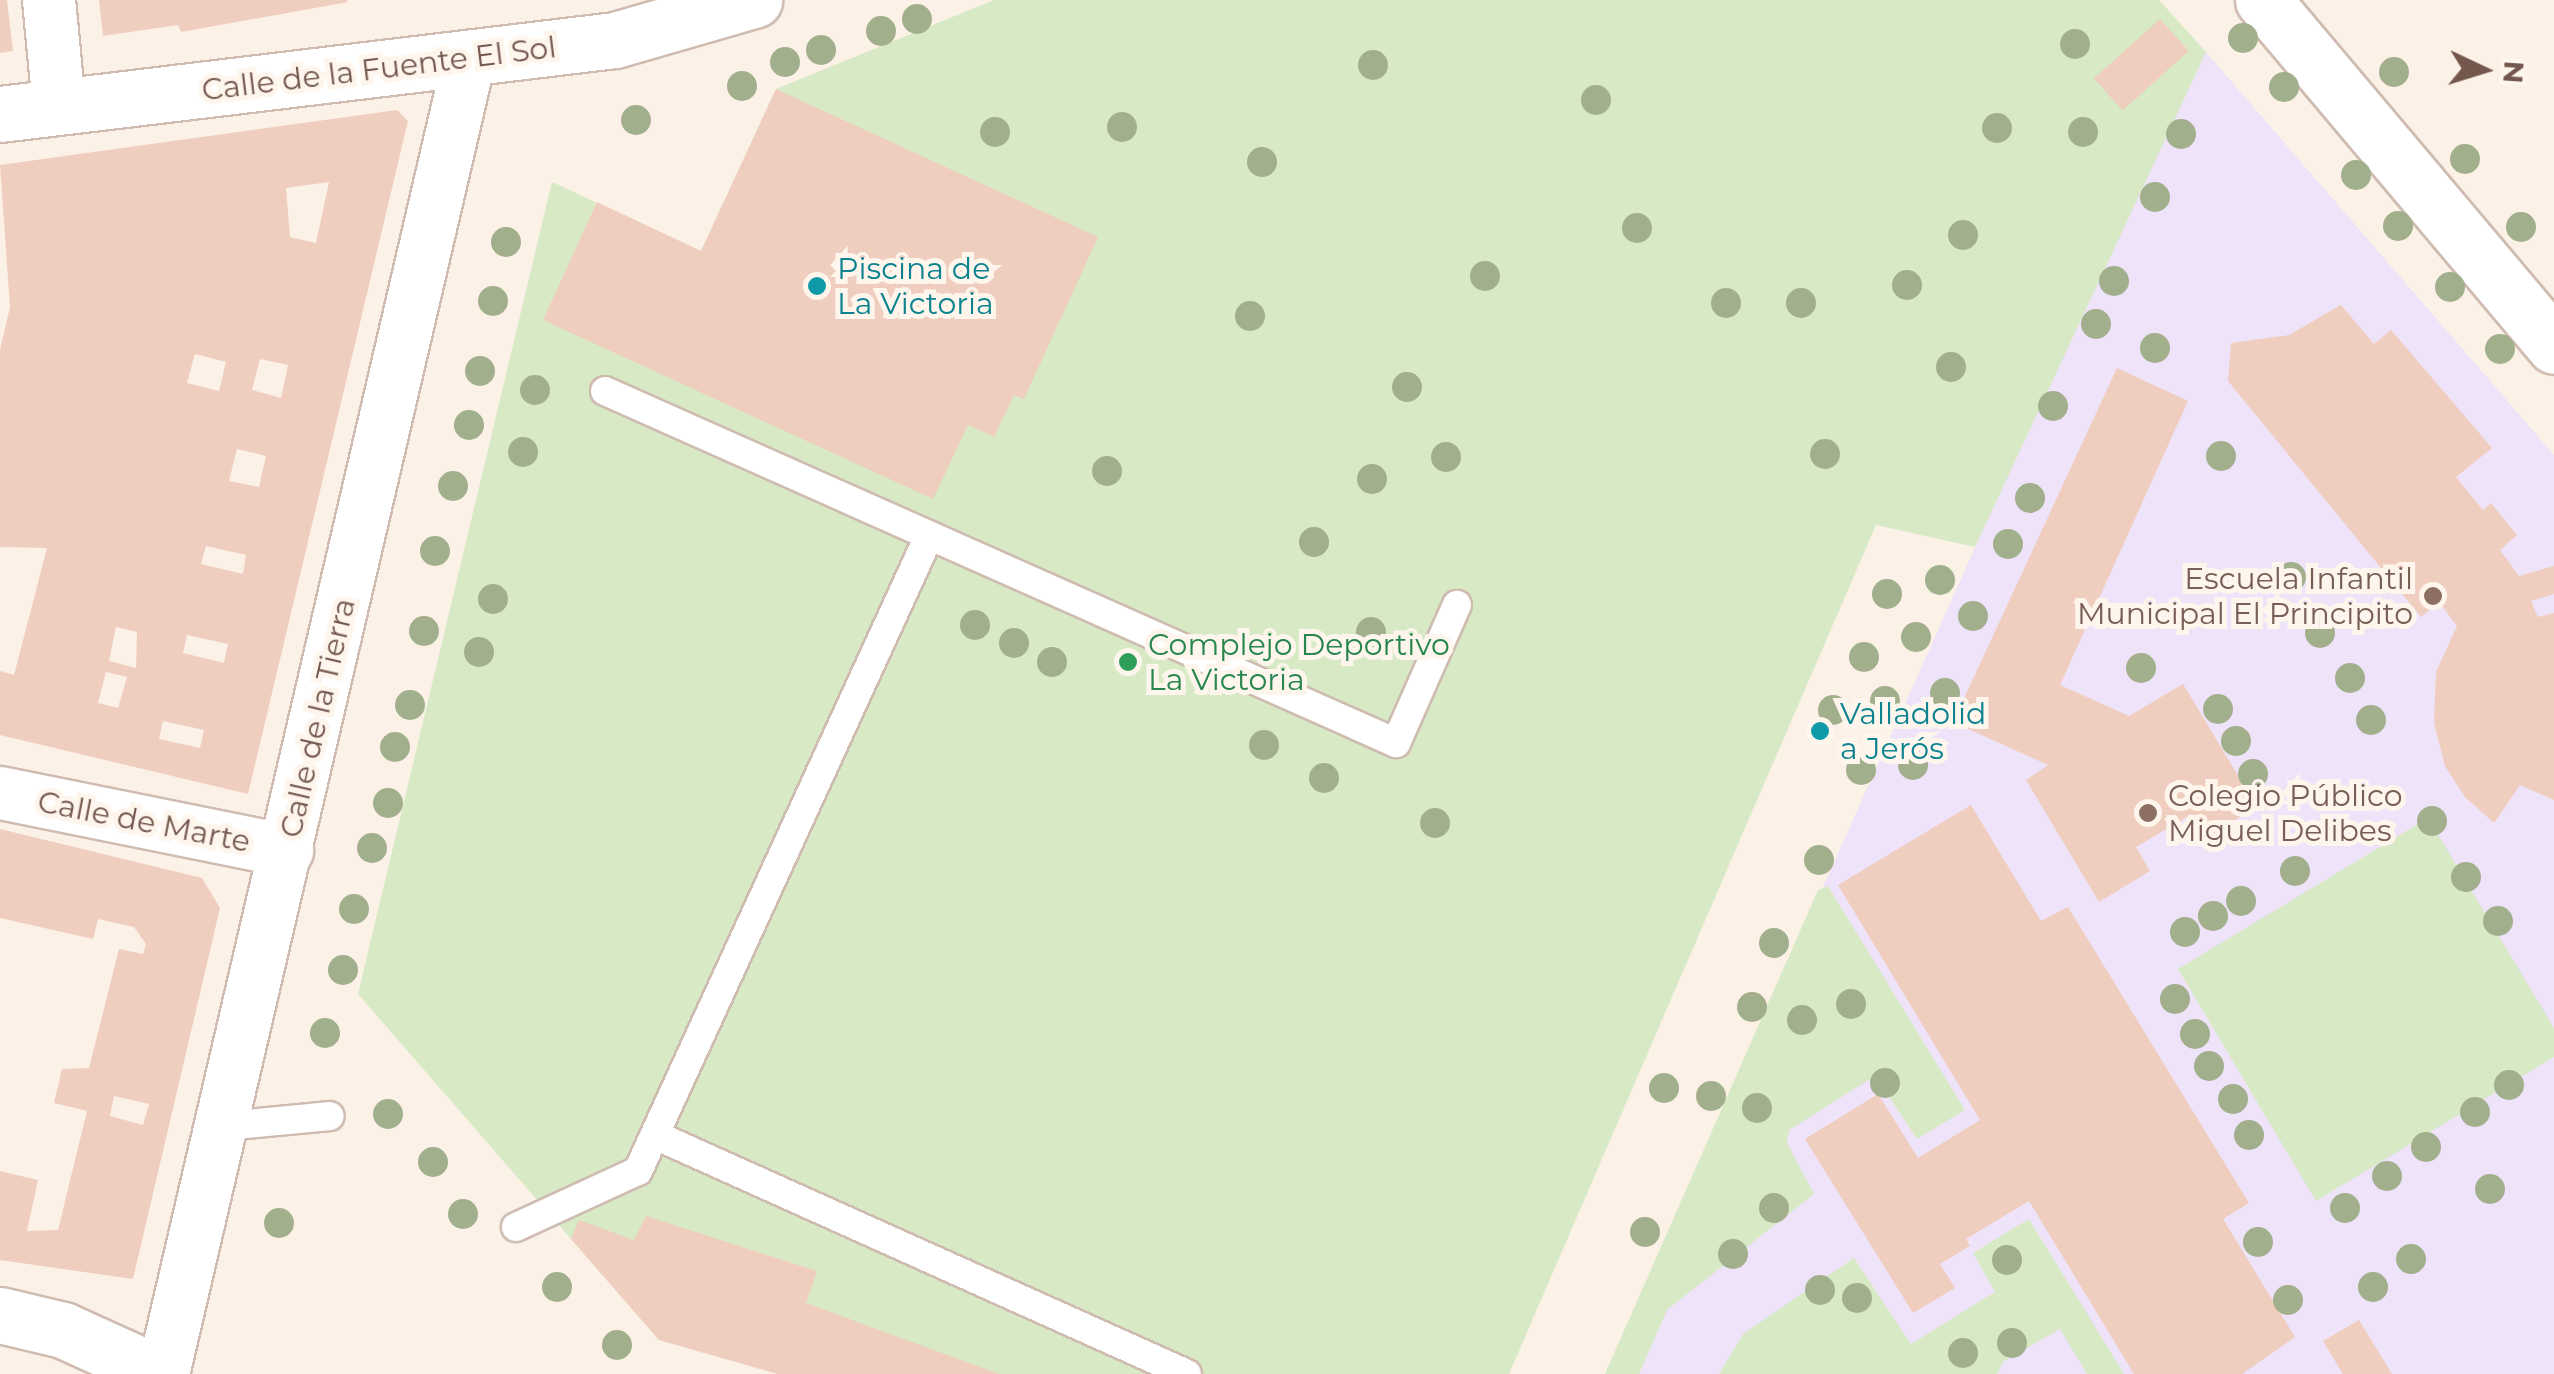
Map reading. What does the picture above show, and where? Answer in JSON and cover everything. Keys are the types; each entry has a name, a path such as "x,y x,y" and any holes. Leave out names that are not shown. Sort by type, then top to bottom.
{"street":[{"path":"48,0 59,106"},
{"name":"Calle de la Fuente El Sol","path":"0,114 615,40 754,0"},
{"path":"2263,0 2554,346"},
{"name":"Calle de la Tierra","path":"163,1374 225,1126 468,60"},
{"name":"Calle de Marte","path":"0,793 288,851"},
{"path":"0,1315 63,1330 129,1360 140,1374"}],"lane":[{"path":"605,391 1396,744 1457,605"},
{"path":"516,1227 638,1172 930,536"},
{"path":"225,1126 330,1116"},
{"path":"656,1135 1188,1374"}],"shaded area":[{"name":"Colegio Público Miguel Delibes","path":"2206,52 2554,455 2554,1374 1605,1374 2110,246"}],"green space":[{"name":"Complejo Deportivo La Victoria","path":"994,0 2159,0 2206,52 1975,547 1876,525 1509,1374 778,1374 659,1340 358,994 552,182 701,251 776,89"},
{"path":"2428,818 2554,1028 2554,1057 2316,1201 2178,969"},
{"path":"1828,886 1965,1110 1917,1139 1875,1076 1789,1130 1787,1143 1814,1194 1667,1310 1639,1374 1605,1374 1818,890"},
{"path":"2029,1219 2124,1374 2087,1374 2060,1329 2004,1361 1997,1374 1719,1374 1743,1334 1854,1258 1911,1344 1995,1292 1973,1253"}],"building":[{"path":"0,0 7,0 13,51 0,53"},
{"path":"99,0 348,2 181,32 178,25 103,36"},
{"path":"2160,19 2189,51 2123,111 2094,79"},
{"name":"Piscina de La Victoria","path":"776,89 1098,237 1024,399 1014,395 994,437 968,425 933,499 543,320 597,202 701,251"},
{"path":"397,110 408,121 248,794 0,735 0,671 14,675 47,548 0,547 0,350 10,307 0,165","holes":["329,182 316,243 290,237 286,188","195,354 226,362 219,391 187,383","260,359 288,365 281,398 252,390","237,449 266,456 259,487 229,481","206,546 246,555 243,574 201,564","116,627 137,632 136,668 109,661","187,635 228,644 224,663 183,653","106,672 127,677 118,708 98,703","163,721 204,730 200,748 159,739"]},
{"path":"2341,305 2374,344 2391,330 2492,448 2456,477 2483,510 2491,503 2517,535 2500,550 2519,576 2554,566 2554,594 2531,601 2538,617 2554,613 2554,800 2520,785 2494,823 2465,797 2445,766 2434,723 2436,672 2457,626 2439,602 2421,617 2228,381 2231,343 2289,335"},
{"path":"2117,368 2188,401 2060,685 2129,716 2183,684 2257,807 2207,837 2192,814 2136,847 2150,871 2099,902 2026,780 2048,765 1953,722"},
{"path":"1971,805 2041,921 2068,907 2249,1203 2223,1219 2295,1337 2242,1374 2134,1374 2029,1201 1966,1239 1970,1246 1940,1264 1955,1288 1913,1313 1805,1139 1878,1094 1918,1158 1980,1120 1838,885"},
{"path":"0,829 202,878 220,908 133,1279 0,1260 0,1171 38,1180 27,1231 58,1230 87,1111 54,1103 62,1069 89,1068 119,949 143,954 146,944 134,927 98,919 93,939 0,918","holes":["114,1096 149,1104 143,1125 110,1116"]},
{"path":"646,1216 817,1271 806,1303 999,1374 778,1374 659,1340 571,1239 579,1220 634,1240"},
{"path":"2359,1320 2392,1374 2343,1374 2323,1341"}],"place":[{"name":"Piscina de La Victoria","path":"817,286"},
{"name":"Escuela Infantil Municipal El Principito","path":"2433,596"},
{"name":"Complejo Deportivo La Victoria","path":"1128,662"},
{"name":"Valladolid a Jerós","path":"1820,731"},
{"name":"Colegio Público Miguel Delibes","path":"2148,813"}]}
